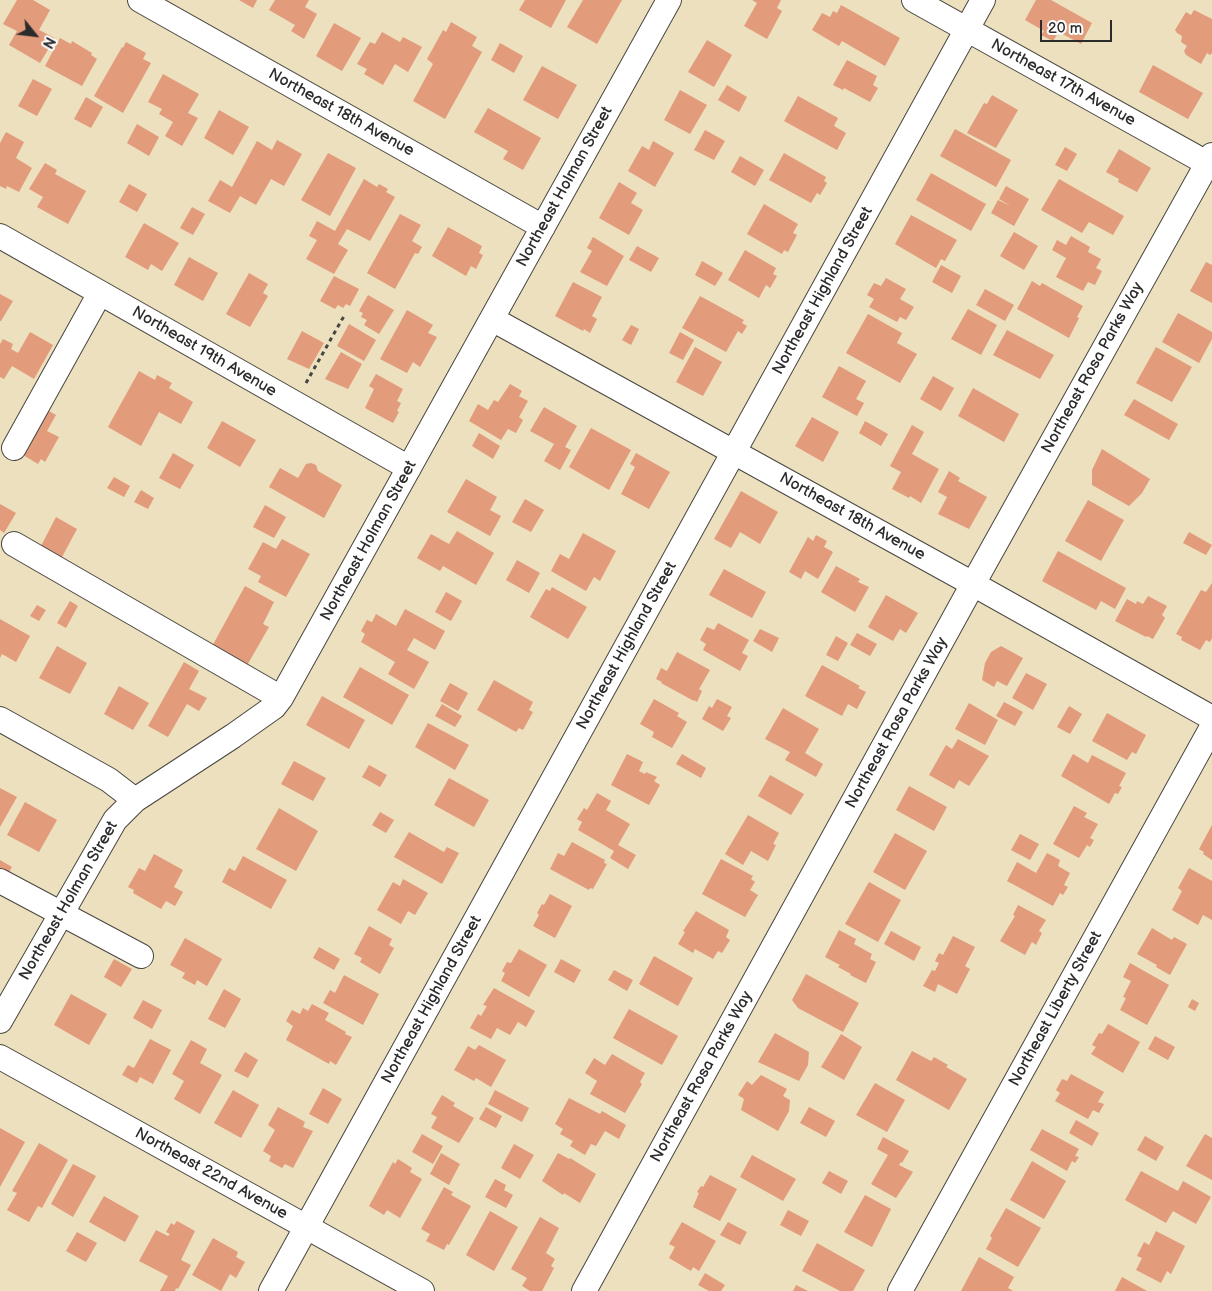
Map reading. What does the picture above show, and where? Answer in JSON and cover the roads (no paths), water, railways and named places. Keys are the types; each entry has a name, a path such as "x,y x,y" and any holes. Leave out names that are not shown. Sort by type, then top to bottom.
{"street":[{"name":"Northeast 18th Avenue","path":"140,0 543,227"},
{"name":"Northeast Holman Street","path":"0,1021 115,820 135,800 233,736 274,707 281,698 669,0"},
{"name":"Northeast 17th Avenue","path":"914,0 1210,162"},
{"name":"Northeast Highland Street","path":"271,1291 983,0"},
{"name":"Northeast Rosa Parks Way","path":"584,1291 974,584 1210,162"},
{"name":"Northeast 19th Avenue","path":"0,236 409,468"},
{"path":"14,448 100,293"},
{"name":"Northeast 18th Avenue","path":"492,319 974,584 1212,718"},
{"path":"14,544 281,698"},
{"path":"0,719 109,780 135,800"},
{"name":"Northeast Liberty Street","path":"900,1291 1212,727"},
{"path":"0,881 142,956"},
{"name":"Northeast 22nd Avenue","path":"0,1057 422,1291"}]}
